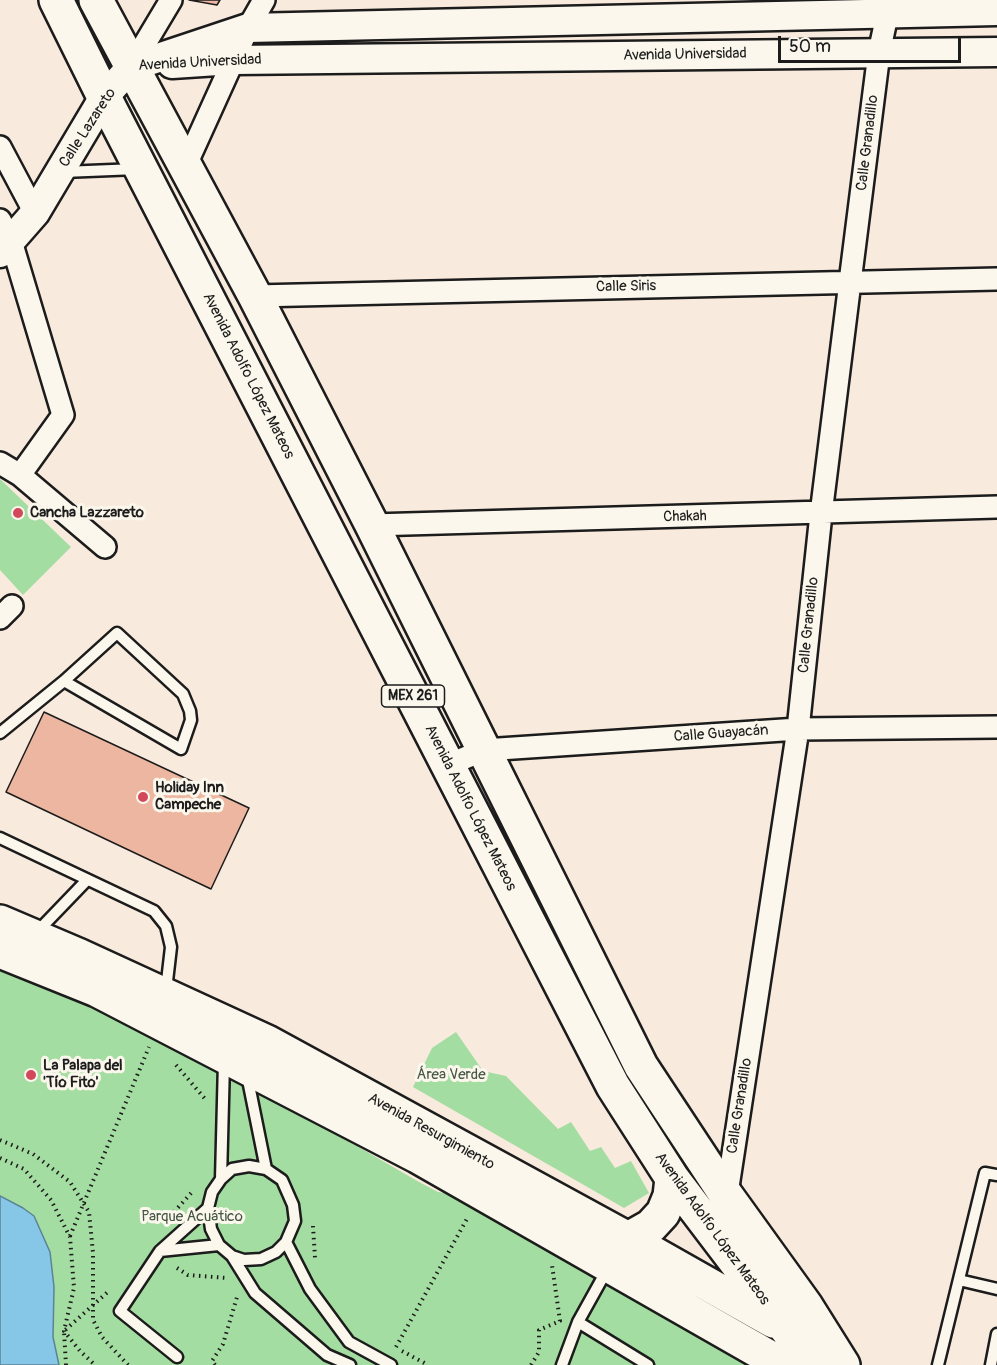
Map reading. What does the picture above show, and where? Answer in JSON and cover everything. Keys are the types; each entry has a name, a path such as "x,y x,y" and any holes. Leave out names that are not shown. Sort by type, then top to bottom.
{"main road":[{"name":"Avenida Adolfo López Mateos","path":"56,0 613,1086 672,1178 784,1327"},
{"name":"Avenida Adolfo López Mateos","path":"96,0 255,296 372,525 641,1066 726,1195 806,1306 837,1363"},
{"name":"Avenida Resurgimiento","path":"0,922 267,1042 619,1252 783,1365"},
{"name":"Avenida Resurgimiento","path":"0,951 97,990 417,1156 784,1327 837,1363"},
{"path":"619,1252 651,1227 663,1213 670,1196 672,1178"}],"street":[{"name":"Calle Lazareto","path":"4,238 35,213 104,97 131,67 171,0"},
{"path":"185,167 248,28 264,0"},
{"name":"Avenida Universidad","path":"131,67 248,28 889,6 997,11"},
{"name":"Calle Granadillo","path":"726,1250 726,1195 798,729 821,514 850,282 879,53 889,6"},
{"name":"Avenida Universidad","path":"131,67 233,60 997,52"},
{"path":"0,147 35,213"},
{"path":"4,238 63,415 20,476"},
{"name":"Calle Siris","path":"255,296 997,279"},
{"path":"0,463 20,476 105,547"},
{"name":"Chakah","path":"372,525 821,514 997,507"},
{"name":"Calle Guayacán","path":"448,765 483,750 798,729 997,727"}],"lane":[{"path":"59,172 141,169"},
{"path":"0,733 64,681 117,633 183,694 191,720 181,749 64,681"},
{"path":"0,838 154,911 166,926 171,947 165,995"},
{"path":"33,936 87,880"},
{"path":"235,1061 266,1169"},
{"path":"221,1179 235,1061"},
{"path":"232,1256 244,1260 261,1258 276,1252 286,1242 295,1221 293,1205 282,1180 266,1169 249,1166 232,1169 221,1179 212,1192 208,1209 211,1229 219,1245 232,1256 255,1293 327,1355 350,1365"},
{"path":"938,1365 985,1173 997,1175"},
{"path":"177,1357 120,1311 160,1251 208,1209"},
{"path":"286,1242 310,1289 349,1342 391,1365"},
{"path":"160,1251 219,1245"},
{"path":"562,1365 578,1322 619,1252"},
{"path":"959,1280 997,1289"},
{"path":"578,1322 648,1365"},
{"path":"991,1365 997,1334"}],"path":[{"path":"70,1237 153,1038"},
{"path":"207,1101 208,1110"},
{"path":"0,1140 33,1154 70,1182 89,1212 93,1253 93,1320 102,1337 128,1365"},
{"path":"0,1158 24,1169 51,1200 70,1237 74,1288 64,1331 66,1365"},
{"path":"171,1216 200,1184"},
{"path":"396,1347 469,1214"},
{"path":"313,1222 315,1262"},
{"path":"531,1365 539,1352 540,1330 560,1321 550,1259"},
{"path":"64,1331 114,1286"},
{"path":"216,1365 212,1361 223,1344 240,1288"},
{"path":"64,1331 95,1365"},
{"path":"388,1343 428,1365"}],"green space":[{"name":"Cancha Lazzareto","path":"0,479 71,547 23,595 0,570"},
{"name":"Parque Acuático","path":"4,963 334,1121 343,1138 419,1182 438,1192 476,1197 766,1365 59,1365 53,1337 54,1287 50,1252 34,1216 0,1196 0,964"},
{"name":"Área Verde","path":"456,1032 483,1071 506,1076 558,1129 571,1122 590,1151 601,1147 615,1168 631,1161 649,1193 624,1208 413,1087 432,1048"}],"water":[{"path":"0,1196 34,1216 50,1252 54,1287 53,1337 59,1365 0,1365"}],"building":[{"path":"189,0 220,0 217,5"},
{"path":"44,712 249,808 211,889 6,792"}],"place":[{"name":"Cancha Lazzareto","path":"18,513"},
{"name":"Holiday Inn Campeche","path":"143,797"},
{"name":"La Palapa del 'Tío Fito'","path":"31,1075"}]}
